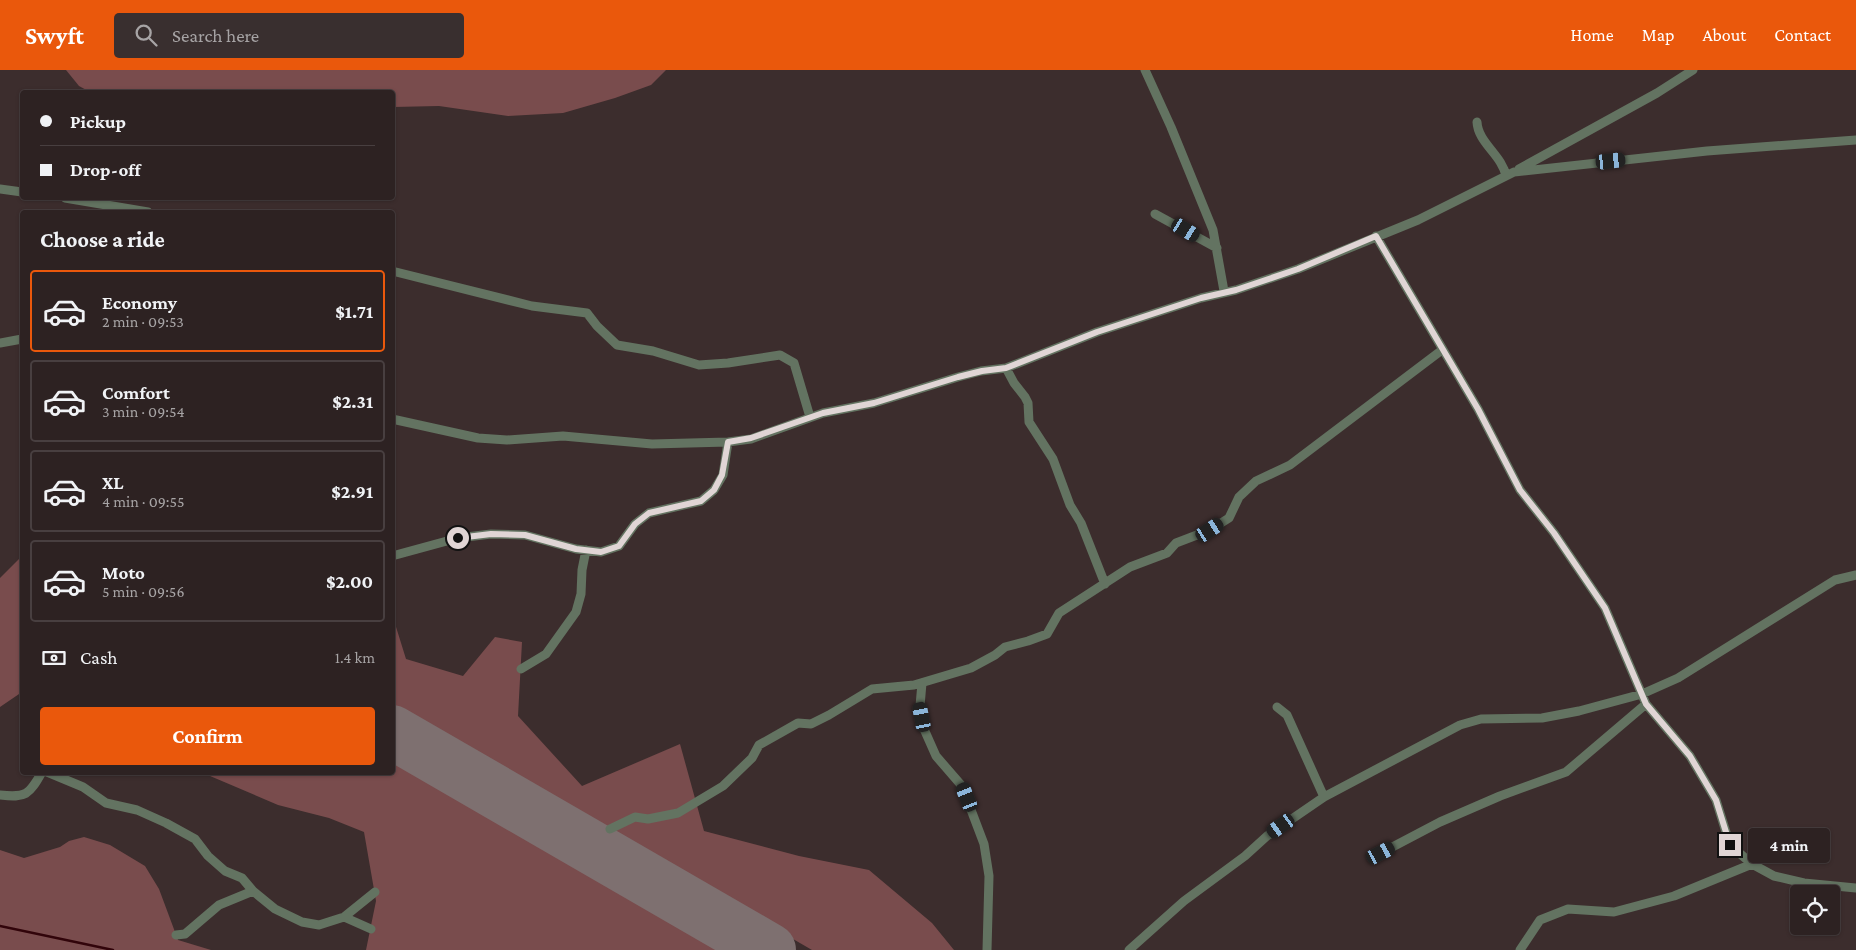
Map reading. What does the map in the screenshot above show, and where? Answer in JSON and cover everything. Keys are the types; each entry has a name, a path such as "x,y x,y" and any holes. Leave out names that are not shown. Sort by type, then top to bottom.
{"street":[{"path":"1145,70 1213,230 1224,291"},
{"path":"395,420 478,438 506,440 563,436 652,444 665,442 728,442 751,438 823,413 874,403 982,371 1006,368 1097,332 1298,269 1418,220 1510,174 1657,93 1693,70"},
{"path":"1477,122 1478,131 1510,174"},
{"path":"1510,174 1707,151 1856,140"},
{"path":"0,189 20,192"},
{"path":"78,200 136,210"},
{"path":"1155,214 1217,248"},
{"path":"1376,236 1478,409 1520,490 1554,533 1605,608 1646,704 1690,756 1716,800 1730,845 1752,864 1774,876 1804,883 1856,888"},
{"path":"395,272 532,306 587,313 597,326 617,345 653,351 699,365 728,363 780,355 794,362 810,417"},
{"path":"0,343 20,339"},
{"path":"610,829 635,817 648,819 678,813 723,786 752,758 759,745 798,723 812,724 829,716 872,689 922,683 971,668 995,655 1005,647 1047,634 1059,613 1130,567 1167,553 1176,543 1210,530 1229,518 1239,497 1256,481 1290,465 1442,350"},
{"path":"1006,368 1014,384 1028,403 1029,422 1053,459 1070,505 1081,522 1105,584"},
{"path":"395,555 458,538 491,534 525,535 601,552 619,546 635,524 649,513 676,505 701,501 708,496 714,490 722,475 728,442"},
{"path":"521,669 546,654 576,612 581,594 582,570 586,550"},
{"path":"1129,950 1184,902 1245,856 1267,836 1324,797 1460,724 1482,719 1542,718 1578,711 1642,694 1678,678 1835,580 1856,575"},
{"path":"922,683 920,706 924,729 936,756 962,786 984,844 989,876 987,950"},
{"path":"1381,853 1440,822 1500,796 1566,772 1646,704"},
{"path":"1277,707 1287,715 1324,797"},
{"path":"0,795 17,797 26,795 40,775"},
{"path":"53,775 83,787 106,803 137,810 195,839 208,856 226,870 242,878 253,891 275,909 302,922 319,924 344,917 375,892"},
{"path":"1520,950 1540,920 1568,909 1614,912 1674,896 1752,864"},
{"path":"176,935 185,934 219,905 253,891"},
{"path":"344,917 371,928"}],"shaded area":[{"path":"66,70 666,70 651,85 615,98 563,113 508,116 439,106 395,107 395,90 86,90 79,86"},
{"path":"20,558 20,693 0,707 0,578"},
{"path":"395,624 406,659 463,676 495,637 522,642 518,716 582,786 680,744 704,831 799,856 869,870 932,923 954,950 812,950 395,708"},
{"path":"395,743 747,950 366,950 376,901 364,832 329,818 278,805 208,775 395,775"},
{"path":"84,837 110,845 145,866 159,889 178,940 211,950 0,950 0,850 24,858 60,847 69,841"}],"waterway":[{"path":"0,926 113,950"}],"runway":[{"path":"395,734 769,950"}],"route":[{"path":"458,538 491,534 525,535 576,549 601,552 619,546 635,524 649,513 676,505 701,501 714,490 722,475 728,442 751,438 823,413 874,403 958,377 1006,368 1032,356 1097,332 1298,269 1376,236 1478,409 1520,490 1554,533 1605,608 1646,704 1690,756 1716,800 1730,845"}]}
